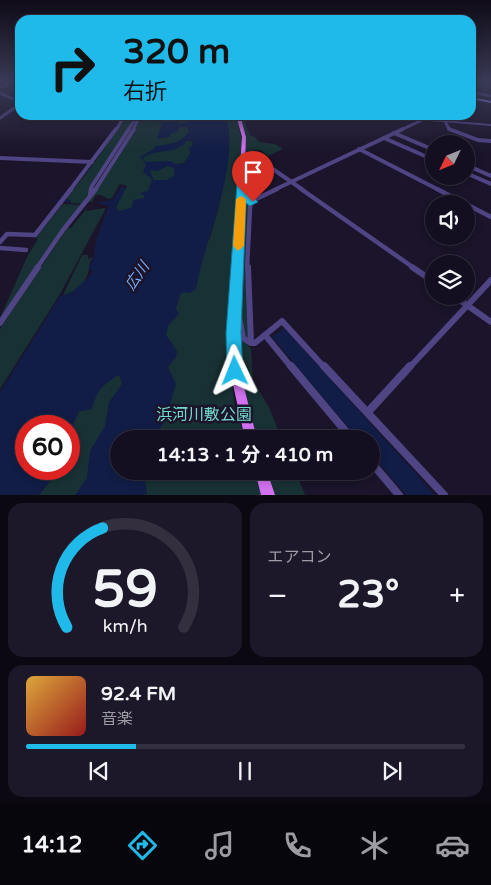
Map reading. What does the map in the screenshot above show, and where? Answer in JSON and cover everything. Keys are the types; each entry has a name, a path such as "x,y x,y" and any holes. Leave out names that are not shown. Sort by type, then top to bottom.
{"main road":[{"path":"239,120 244,137 235,305 235,371 248,430"},
{"path":"264,480 268,495"}],"street":[{"path":"0,118 15,107"},
{"path":"0,242 7,234 35,235 111,138 122,120"},
{"path":"0,323 63,230 74,220 90,197 133,133 137,120"},
{"path":"250,202 359,148 422,120 491,124"},
{"path":"446,122 449,130 478,140 491,141"},
{"path":"394,133 425,146"},
{"path":"384,138 425,156"},
{"path":"359,148 449,195"},
{"path":"254,156 425,276"},
{"path":"0,158 92,162"},
{"path":"475,169 491,176"},
{"path":"242,171 251,189 247,278 251,343"},
{"path":"475,177 491,184"},
{"path":"475,209 491,217"},
{"path":"0,248 26,250"},
{"path":"368,412 491,280"},
{"path":"235,305 239,313 243,338 251,343"},
{"path":"468,306 491,322"},
{"path":"251,343 265,335 282,321 444,495"},
{"path":"265,335 344,430"},
{"path":"380,473 399,495"}],"green space":[{"path":"124,120 132,120 96,177 84,204 71,203 70,200 66,199 92,166"},
{"path":"139,120 188,120 189,122 177,127 187,127 190,132 186,138 175,145 186,141 193,141 188,163 165,165 178,168 159,204 163,222 124,221 121,212 116,209 127,186 120,184 112,198 108,199 101,195 96,195 92,202 89,202 134,132"},
{"name":"浜河川敷公園","path":"225,120 237,120 242,141 227,331 234,403 242,430 145,430 170,297 210,238 219,206 227,165 229,137"},
{"path":"241,120 244,120 250,135 259,142 275,144 283,149 268,156 260,150 253,150 252,169 256,170 254,199 252,199 252,190 245,171 246,135"},
{"path":"245,175 250,189 248,339 245,335 239,306"},
{"path":"63,204 82,205 0,318 28,255 38,239 36,238"},
{"path":"87,208 86,211 105,208 105,210 60,294 0,389 0,329 68,227 71,228"},
{"path":"82,255 88,255 88,259 93,257 89,271 78,288 71,293 63,295"},
{"path":"237,316 242,338 251,349 253,381 269,407 278,430 254,430 239,369"},
{"path":"145,331 121,430 110,430 110,480 258,480 263,495 39,495 50,480 80,480 80,415 77,415 79,411 91,409 97,393"},
{"path":"270,480 299,480 305,495 275,495"}],"water":[{"name":"広川","path":"156,120 163,123 177,120 178,124 189,122 188,120 226,120 229,137 229,158 219,204 196,289 190,293 184,292 180,295 176,309 179,314 168,326 166,335 177,351 176,357 168,367 176,384 166,418 159,430 110,430 110,480 145,480 147,495 75,495 87,478 90,451 105,426 109,402 122,384 119,375 101,389 92,409 79,411 77,415 15,415 15,480 50,480 39,495 0,495 0,392 60,296 71,293 91,275 92,271 89,268 95,254 98,234 109,206 98,203 113,200 121,187 125,187 116,209 119,211 131,208 134,200 144,198 145,196 140,193 148,191 152,179 143,172 146,164 140,157 156,146 183,138 190,130 184,126 169,137 160,138 158,142 159,139 157,138 162,124","holes":["190,140 193,142 193,145 188,148 191,153 183,164 175,164 171,161 146,162 142,158 162,151 175,150 184,145 186,141","168,166 174,168 174,176 166,180 154,180 150,172"]},
{"path":"284,328 376,430 350,430 272,337"},
{"path":"380,434 435,495 406,495 380,465"}],"waterway":[{"path":"64,201 69,201"}],"slow traffic":[{"path":"238,246 241,199"}],"route":[{"path":"235,371 234,333 242,171 251,189 250,202 253,202"}]}
